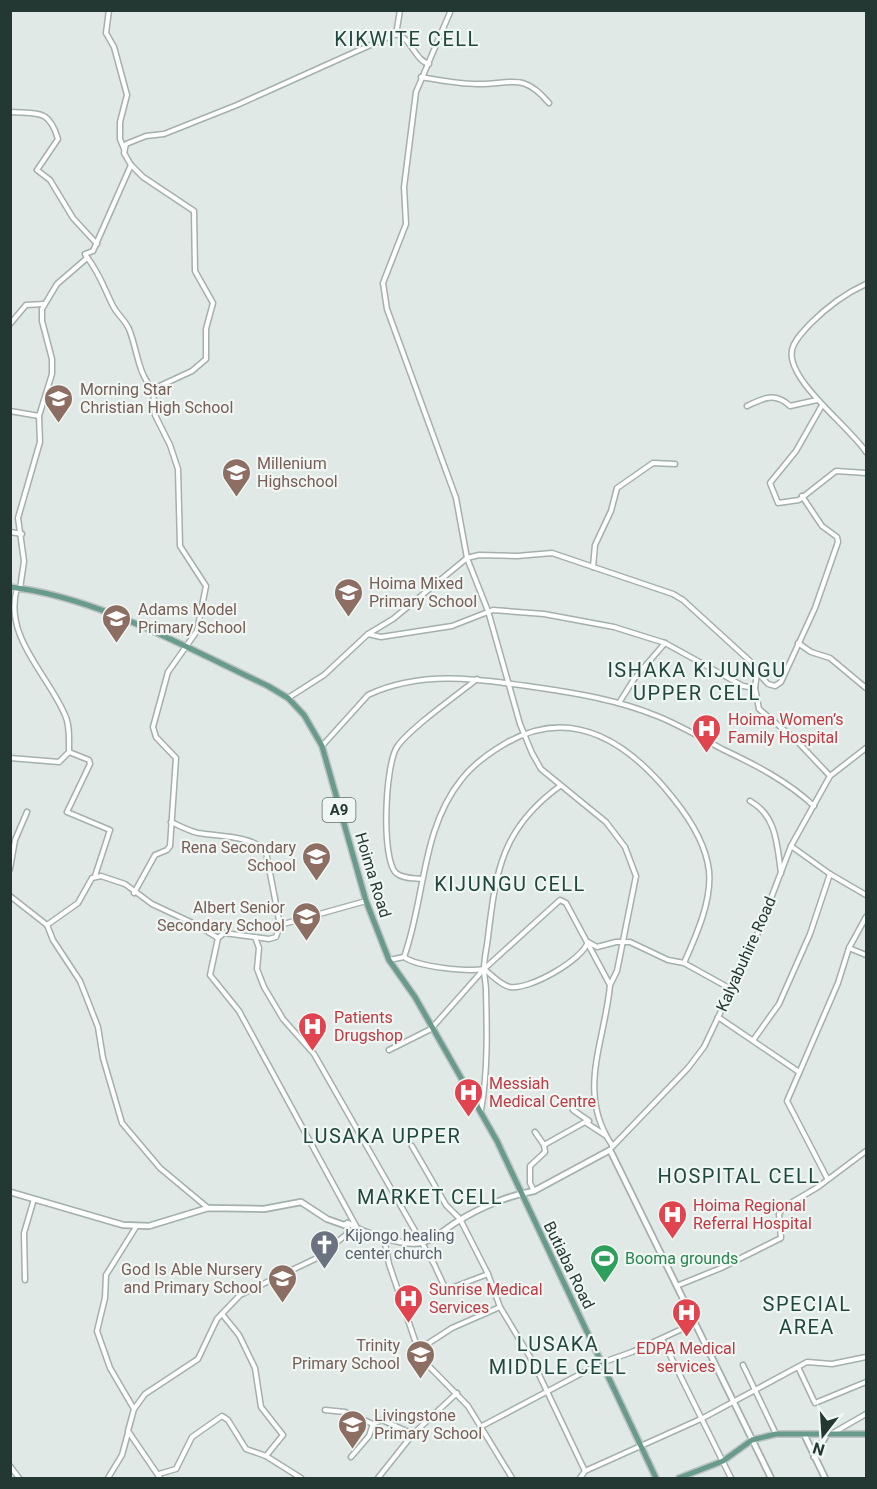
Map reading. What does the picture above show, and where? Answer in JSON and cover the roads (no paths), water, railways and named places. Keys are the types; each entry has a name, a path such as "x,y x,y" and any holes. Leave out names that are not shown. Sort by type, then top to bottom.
{"main road":[{"name":"Hoima Road","path":"16,588 124,619 288,698 304,715 322,746 366,901 389,960 415,997 431,1029 481,1110 520,1193"},
{"name":"Butiaba Road","path":"520,1193 656,1479"},
{"path":"679,1479 690,1472 723,1461 752,1440 776,1434 867,1434"}],"street":[{"path":"110,10 106,33 114,47 127,95 120,122 120,139 131,165 143,177 194,212 195,271 213,303 206,329 206,359 192,371 153,389"},
{"path":"396,34 400,10"},
{"path":"451,10 416,93 404,187 406,224 383,283 387,309 456,498 467,558 488,611 494,640 510,683 514,705 525,732 542,769 606,822 619,837 632,862 636,884 621,942 617,971 610,985 592,1091 595,1110 615,1157 735,1400 771,1479"},
{"path":"124,150 126,144 136,139 164,134 237,105 396,34 402,36 422,61 429,64"},
{"path":"421,77 478,84 519,82 535,87 549,103"},
{"path":"10,112 43,114 53,122 58,140 38,170 50,180 73,218 96,244"},
{"path":"85,254 93,251 131,165"},
{"path":"85,254 98,269 114,308 127,324 146,382 153,389 154,415 170,445 178,469 180,546 206,586 197,632 187,649 168,672 153,727 156,737 176,758 174,809 169,848 155,855 134,893"},
{"path":"10,758 59,762 69,752 66,717 46,679 35,667 18,628 13,603 24,561 18,518 40,442 39,416 53,367 42,321 45,303 57,284 87,258 85,254"},
{"path":"867,284 820,314 801,334 792,348 795,369 821,406 836,416 867,452"},
{"path":"10,324 26,305 45,303"},
{"path":"747,406 768,396 790,406 817,399"},
{"path":"821,406 801,444 770,483 779,503 799,500 836,471 867,473"},
{"path":"10,411 39,416"},
{"path":"593,567 595,545 621,484 652,463 675,464"},
{"path":"288,698 336,666 368,634 393,619 467,558 479,555 517,556 548,552 678,597 741,652 768,684 778,685 822,592 838,539 822,526 802,496"},
{"path":"10,532 22,534"},
{"path":"584,564 592,562"},
{"path":"368,634 381,637 453,626 488,611 527,612 580,620 665,643 743,686 755,688"},
{"path":"620,704 634,680 665,643"},
{"path":"798,643 811,652 830,658 867,688"},
{"path":"757,672 755,688 759,709 796,740 830,776"},
{"path":"322,746 368,695 378,690 412,681 454,677 478,679 584,694 658,716 748,761 791,786 814,806"},
{"path":"422,879 402,877 391,865 388,846 388,772 397,748 478,679"},
{"path":"404,957 411,939 422,879 438,825 459,782 485,756 525,732 564,727 584,730 605,738 634,756 649,770 686,816 700,839 710,874 704,907 684,963"},
{"name":"Kalyabuhire Road","path":"611,1148 638,1123 704,1047 791,846 830,776 867,748"},
{"path":"47,925 78,903 101,863 110,830 67,812 90,764 89,760 69,752"},
{"path":"481,1110 486,1039 486,989 483,969 489,912 505,852 526,816 560,786"},
{"path":"750,801 763,808 771,822 781,873"},
{"path":"10,869 15,840 27,812"},
{"path":"171,822 196,833 223,836 263,847 270,870 280,925 273,939 228,932 218,938 210,975 240,1011 358,1229"},
{"path":"791,846 830,874 867,895"},
{"path":"754,1039 779,1004 810,934 830,874"},
{"path":"95,876 111,878 125,884 134,893 218,938"},
{"path":"10,896 47,925 53,940 81,981 90,1001 118,1115 122,1123 160,1167 208,1208"},
{"path":"389,1050 431,1029 483,969 560,900 566,903 610,985"},
{"path":"280,925 366,901"},
{"path":"827,1178 787,1104 838,983 849,948 867,917"},
{"path":"255,937 259,948 257,969 264,987 283,1019 314,1054 422,1243 446,1290 488,1274"},
{"path":"588,942 597,947 630,942 669,960 684,963 731,989"},
{"path":"389,960 404,957 411,962 428,965 473,971 483,969 504,985 522,986 560,969 584,952 588,942"},
{"path":"849,948 867,955"},
{"path":"718,1017 754,1039 799,1072"},
{"path":"573,1110 606,1136"},
{"path":"544,1144 578,1124 592,1124"},
{"path":"534,1191 530,1183 530,1166 545,1152 544,1144 535,1132"},
{"path":"412,1146 446,1205 460,1219 488,1274 500,1307 533,1362 585,1471"},
{"path":"11,1192 136,1227 208,1208 264,1209 300,1202 327,1219 344,1225 348,1223 358,1229 384,1237 422,1243 460,1219 520,1193 534,1191 611,1148"},
{"path":"679,1286 781,1238 779,1214 784,1207 864,1152 867,1156"},
{"path":"25,1280 24,1233 34,1199"},
{"path":"108,1479 122,1455 134,1409 153,1387 180,1373 198,1359 217,1319 245,1291 327,1252 347,1234 348,1223"},
{"path":"134,1409 110,1368 97,1331 105,1298 106,1275 136,1227"},
{"path":"384,1237 389,1264 424,1362 457,1393 482,1426 513,1479"},
{"path":"418,1350 452,1329 500,1307"},
{"path":"222,1314 239,1335 250,1356 258,1378 261,1407 283,1435 266,1456"},
{"path":"482,1426 601,1364 695,1323"},
{"path":"662,1339 703,1418 731,1479"},
{"path":"580,1479 585,1471 703,1418 798,1367 813,1361 832,1364 867,1357"},
{"path":"743,1365 776,1434"},
{"path":"798,1367 815,1403 867,1382"},
{"path":"378,1479 413,1434 457,1393"},
{"path":"325,1410 345,1412 374,1424 387,1421 400,1430 413,1434"},
{"path":"814,1457 830,1434 867,1414"},
{"path":"128,1431 159,1476 177,1469 192,1437 222,1416 228,1420 246,1449 266,1456 301,1479"},
{"path":"351,1457 369,1436 374,1424"},
{"path":"804,1434 825,1479"},
{"path":"10,1466 19,1479"},
{"path":"690,1472 693,1479"}],"place":[{"name":"Morning Star Christian High School","path":"59,424"},
{"name":"Millenium Highschool","path":"236,498"},
{"name":"Hoima Mixed Primary School","path":"348,618"},
{"name":"Adams Model Primary School","path":"117,644"},
{"name":"Hoima Women’s Family Hospital","path":"707,754"},
{"name":"Rena Secondary School","path":"317,882"},
{"name":"Albert Senior Secondary School","path":"306,942"},
{"name":"Patients Drugshop","path":"313,1052"},
{"name":"Messiah Medical Centre","path":"468,1118"},
{"name":"Hoima Regional Referral Hospital","path":"672,1240"},
{"name":"Kijongo healing center church","path":"324,1270"},
{"name":"Booma grounds","path":"604,1284"},
{"name":"God Is Able Nursery and Primary School","path":"283,1304"},
{"name":"Sunrise Medical Services","path":"408,1324"},
{"name":"EDPA Medical services","path":"686,1338"},
{"name":"Trinity Primary School","path":"421,1380"},
{"name":"Livingstone Primary School","path":"353,1450"}],"district":[{"name":"KIKWITE CELL","path":"407,39"},
{"name":"ISHAKA KIJUNGU UPPER CELL","path":"697,682"},
{"name":"KIJUNGU CELL","path":"510,884"},
{"name":"LUSAKA UPPER","path":"382,1136"},
{"name":"HOSPITAL CELL","path":"739,1176"},
{"name":"MARKET CELL","path":"430,1197"},
{"name":"SPECIAL AREA","path":"807,1316"},
{"name":"LUSAKA MIDDLE CELL","path":"558,1356"}]}
